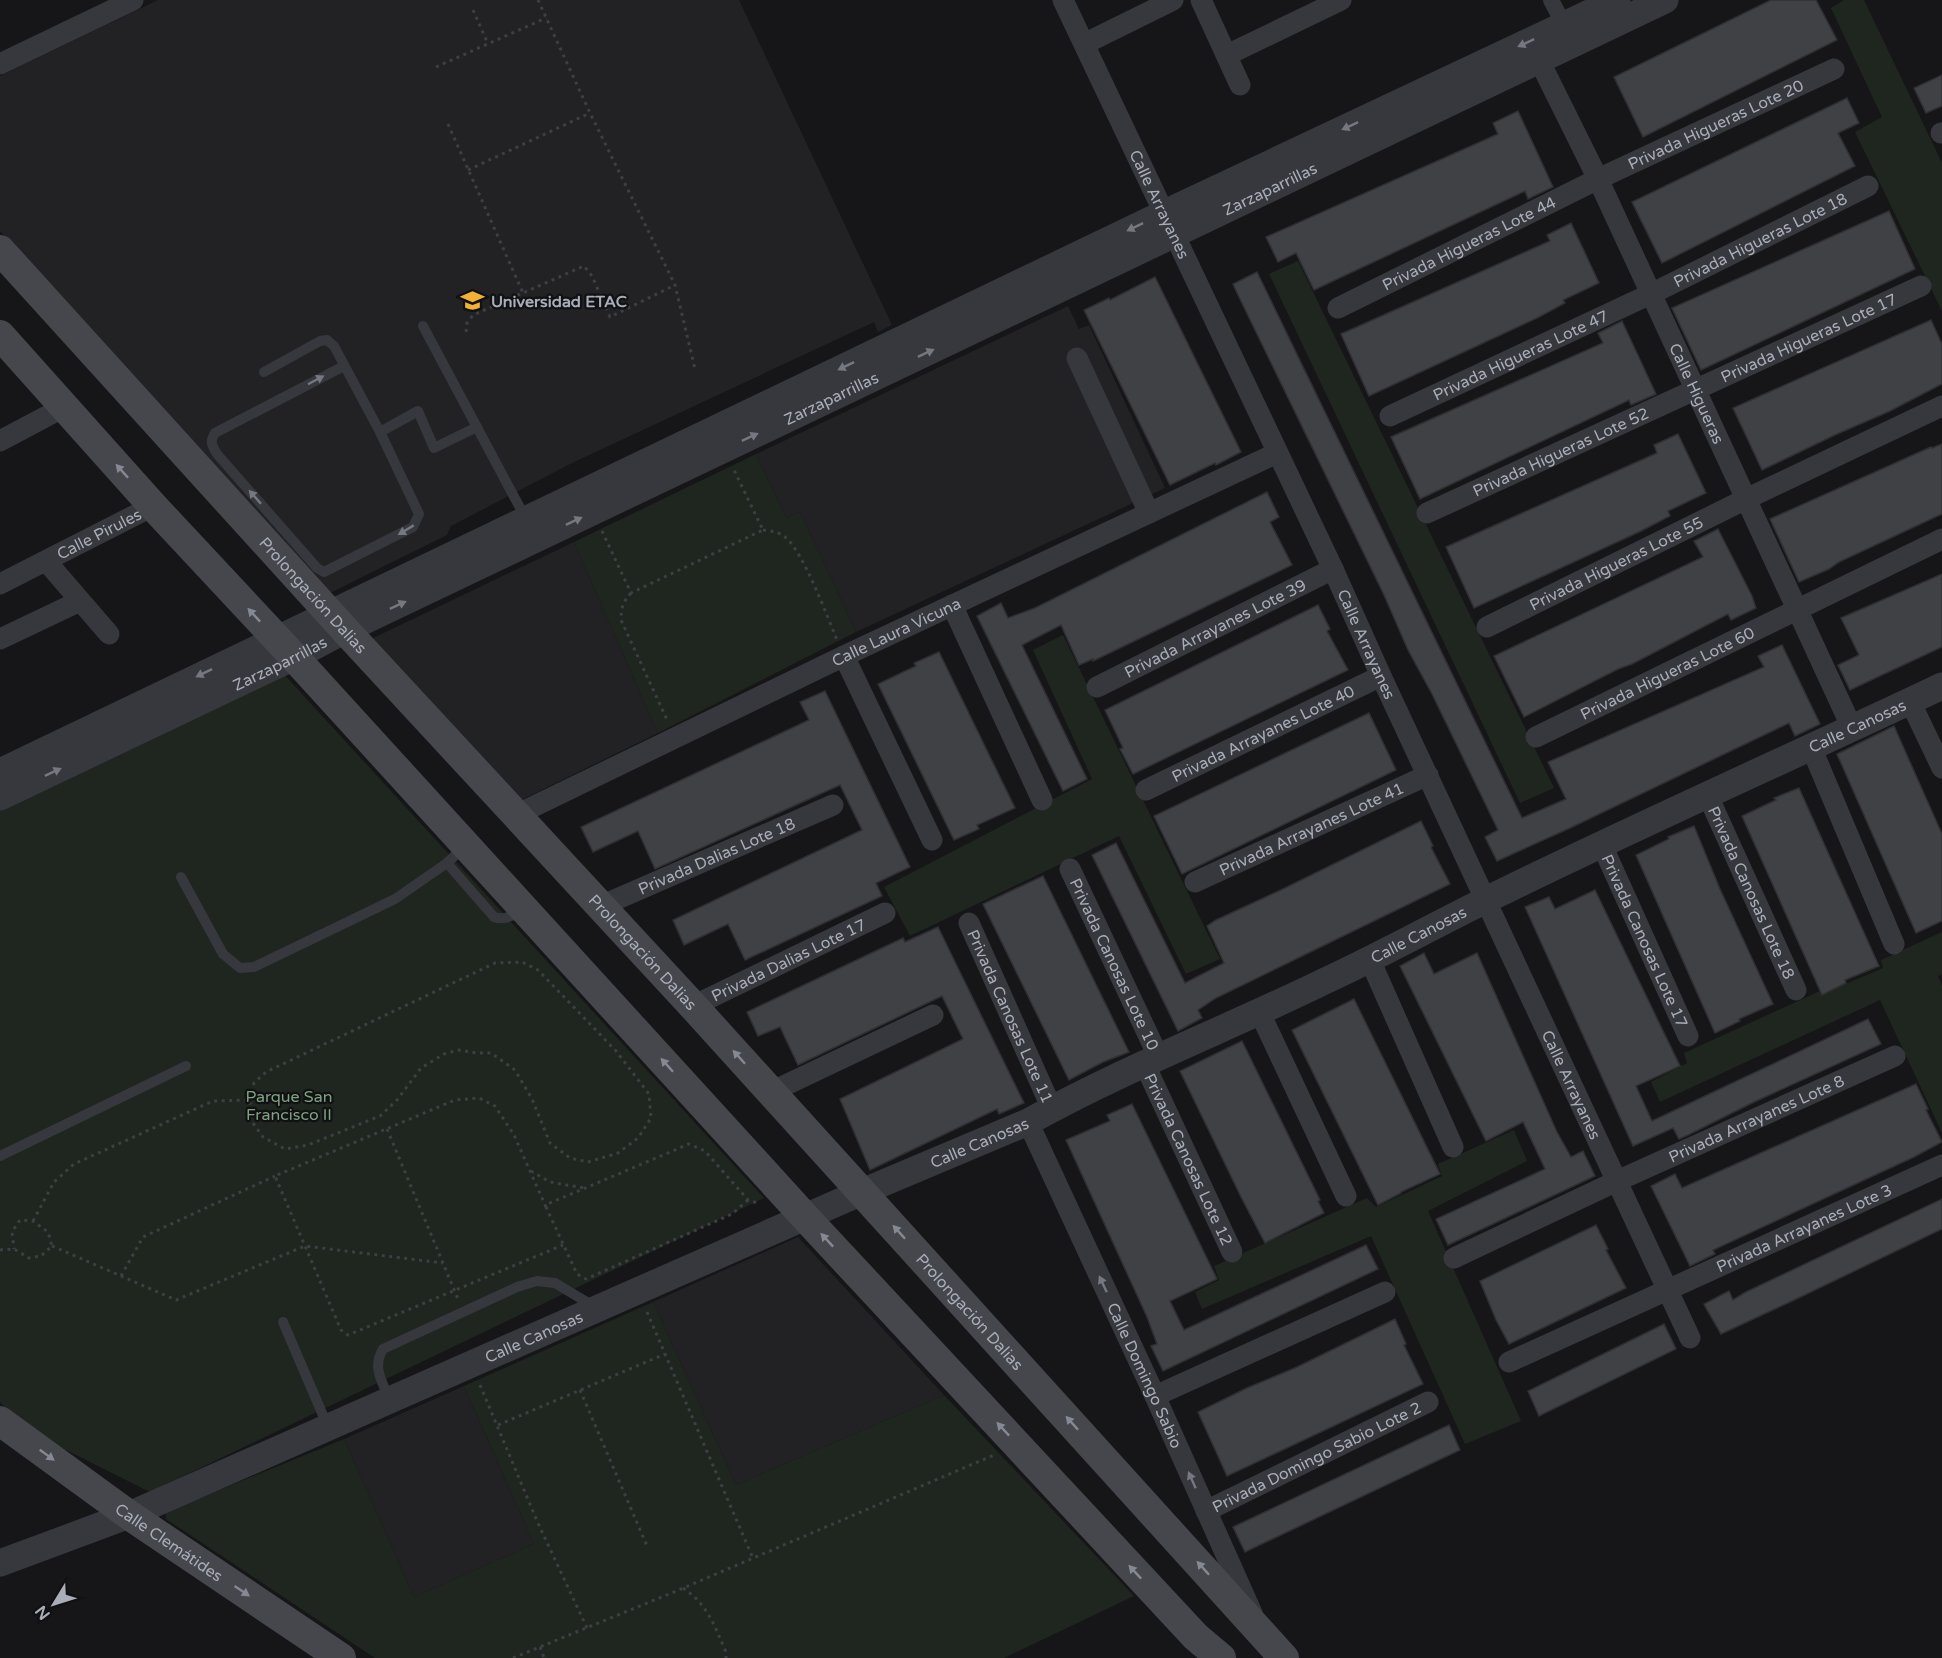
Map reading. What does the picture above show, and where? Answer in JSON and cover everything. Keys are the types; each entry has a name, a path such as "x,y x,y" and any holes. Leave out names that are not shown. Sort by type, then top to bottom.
{"main road":[{"name":"Prolongación Dalias","path":"0,250 337,622 693,1006 1284,1658"},
{"path":"0,335 153,506 285,648 457,854 525,910 1017,1445 1196,1637 1221,1658"},
{"name":"Calle Clemátides","path":"0,1421 129,1515 341,1658"}],"street":[{"path":"0,64 133,0"},
{"name":"Calle Arrayanes","path":"1063,0 1334,569 1690,1338"},
{"path":"1084,44 1173,0"},
{"path":"1201,0 1240,85"},
{"path":"1551,0 1564,25"},
{"name":"Zarzaparrillas","path":"337,622 593,512 724,449 1617,0"},
{"name":"Zarzaparrillas","path":"0,797 337,622 526,519 1170,224 1539,60 1665,0"},
{"path":"1227,55 1329,2"},
{"name":"Calle Higueras","path":"1539,60 1598,178 1852,728"},
{"name":"Privada Higueras Lote 20","path":"1598,178 1834,69"},
{"name":"Privada Higueras Lote 44","path":"1338,308 1598,178"},
{"name":"Privada Higueras Lote 18","path":"1651,294 1868,186"},
{"name":"Privada Higueras Lote 17","path":"1695,389 1921,286"},
{"name":"Privada Higueras Lote 47","path":"1390,416 1651,294"},
{"path":"1077,358 1149,513"},
{"name":"Privada Higueras Lote 52","path":"1427,513 1695,389"},
{"name":"Privada Higueras Lote 55","path":"1487,627 1746,499 1942,406"},
{"path":"0,441 64,407"},
{"name":"Calle Laura Vicuna","path":"516,815 844,656 1277,453"},
{"name":"Calle Pirules","path":"0,584 153,506"},
{"name":"Privada Higueras Lote 60","path":"1536,738 1942,538"},
{"name":"Calle Pirules","path":"46,561 109,634"},
{"name":"Privada Arrayanes Lote 39","path":"1097,687 1334,569"},
{"path":"0,639 80,601"},
{"path":"952,605 1042,800"},
{"name":"Zarzaparrillas","path":"0,772 285,648"},
{"path":"844,656 932,840"},
{"name":"Privada Arrayanes Lote 40","path":"1146,790 1382,676"},
{"name":"Calle Canosas","path":"0,1563 129,1515 862,1192 1029,1122 1152,1061 1260,1013 1370,960 1486,900 1942,686"},
{"path":"1910,701 1942,768"},
{"path":"1811,747 1894,944"},
{"name":"Privada Arrayanes Lote 41","path":"1195,882 1428,774"},
{"name":"Privada Canosas Lote 18","path":"1708,796 1796,990"},
{"name":"Privada Dalias Lote 18","path":"601,906 833,805"},
{"name":"Privada Canosas Lote 17","path":"1602,845 1688,1036"},
{"name":"Privada Canosas Lote 10","path":"1070,869 1152,1061"},
{"name":"Privada Dalias Lote 17","path":"693,1006 885,913"},
{"name":"Privada Canosas Lote 11","path":"969,923 1052,1109"},
{"path":"1370,960 1453,1147"},
{"path":"1260,1013 1346,1196"},
{"path":"771,1092 933,1015"},
{"name":"Privada Arrayanes Lote 8","path":"1454,1258 1617,1181 1895,1056"},
{"name":"Privada Canosas Lote 12","path":"1152,1061 1232,1252"},
{"name":"Calle Domingo Sabio","path":"1029,1122 1259,1630"},
{"name":"Privada Arrayanes Lote 3","path":"1509,1362 1942,1165"},
{"path":"1155,1396 1385,1292"},
{"name":"Privada Domingo Sabio Lote 2","path":"1206,1510 1428,1402"}],"lane":[{"path":"423,326 526,519"},
{"path":"264,372 320,341 327,340 334,346 380,432 419,514 413,527 324,573 317,568 217,454 211,445 211,439 216,433 344,366"},
{"path":"380,432 418,411 434,448 477,427"},
{"path":"181,877 223,954 240,968 247,968 254,967 395,899 457,854"},
{"path":"0,1156 186,1066"},
{"path":"390,1400 378,1370 377,1359 383,1349 516,1287 537,1281 555,1283 598,1308"},
{"path":"283,1322 328,1427"}],"path":[{"path":"538,0 675,285 695,369"},
{"path":"473,10 488,44"},
{"path":"436,67 546,18"},
{"path":"468,170 590,112"},
{"path":"448,124 523,293"},
{"path":"466,332 467,323 473,315 584,266 592,276 610,317 675,285"},
{"path":"724,449 763,530"},
{"path":"593,512 631,593"},
{"path":"675,738 621,620 624,600 631,593 763,530 774,531 785,537 800,555 844,656"},
{"path":"522,962 538,970 616,1051 649,1094 651,1118 638,1138 618,1154 588,1162 570,1158 550,1143 532,1099 515,1070 491,1053 459,1050 444,1054 421,1068 397,1100 380,1116 308,1145 285,1149 263,1137 250,1119 250,1100 254,1083 266,1072 495,963 522,962"},
{"path":"121,1276 143,1237 275,1176 455,1100 479,1098 495,1106 514,1135 577,1275 586,1279 732,1214 748,1200"},
{"path":"33,1221 54,1182 74,1164 213,1101 250,1100"},
{"path":"387,1129 464,1311"},
{"path":"546,1207 550,1203 689,1144 705,1151 748,1200 767,1206"},
{"path":"530,1170 550,1182 585,1188"},
{"path":"275,1176 341,1330 348,1335 563,1245"},
{"path":"14,1249 12,1233 20,1220 33,1221 48,1232 52,1246"},
{"path":"52,1246 176,1300 305,1246 443,1263"},
{"path":"0,1250 14,1249 28,1258 42,1256 52,1246"},
{"path":"637,1291 752,1557"},
{"path":"498,1425 665,1354"},
{"path":"472,1364 537,1521 587,1628"},
{"path":"580,1390 647,1546"},
{"path":"513,1658 1017,1445"},
{"path":"683,1588 696,1597 711,1616 726,1652 726,1658"},
{"path":"540,1647 544,1658"}],"shaded area":[{"name":"Universidad ETAC","path":"158,0 739,0 892,325 878,332 874,322 570,464 451,526 447,535 330,593 0,231 0,76"},
{"path":"1068,306 1079,329 1089,325 1165,488 856,632 800,512 786,518 756,454"},
{"path":"574,542 658,733 519,801 369,640"},
{"path":"798,1237 944,1395 736,1485 653,1302"},
{"path":"464,1386 534,1544 414,1597 344,1439"}],"green space":[{"path":"1844,0 1864,0 1942,163 1942,311 1855,132 1882,117 1831,8"},
{"path":"1298,261 1554,788 1520,803 1269,274"},
{"path":"756,454 786,518 800,512 856,632 658,733 574,542"},
{"path":"1063,635 1220,959 1186,974 1119,836 910,936 884,887 1092,779 1033,650"},
{"name":"Parque San Francisco II","path":"270,659 764,1198 150,1492 32,1433 0,1402 0,793"},
{"path":"1942,932 1942,974 1938,976 1942,986 1942,1133 1880,1000 1660,1102 1651,1082 1687,1063 1684,1053 1820,991 1822,994 1883,968 1881,960"},
{"path":"1514,1130 1527,1161 1428,1211 1521,1421 1465,1444 1371,1236 1202,1309 1195,1292 1219,1280 1214,1266 1367,1198 1376,1207 1442,1176 1438,1164"},
{"path":"653,1302 736,1485 944,1395 1134,1596 1004,1658 375,1658 166,1519 166,1512 344,1439 414,1597 534,1544 464,1386"}],"building":[{"path":"1771,0 1816,0 1837,40 1643,137 1614,77"},
{"path":"1942,75 1942,106 1926,113 1914,88"},
{"path":"1847,98 1859,123 1838,133 1855,166 1662,263 1632,202"},
{"path":"1518,111 1553,187 1528,199 1525,191 1314,290 1296,253 1278,262 1266,237 1498,134 1493,123"},
{"path":"1889,211 1915,269 1701,370 1672,308"},
{"path":"1571,223 1599,283 1563,300 1565,303 1537,318 1369,396 1341,334 1550,241 1547,235"},
{"path":"1257,272 1522,818 1566,799 1548,762 1764,667 1758,656 1782,645 1820,724 1795,736 1789,723 1497,861 1485,837 1498,830 1408,650 1384,595 1233,284"},
{"path":"1155,277 1241,452 1170,485 1084,310 1109,298 1110,300"},
{"path":"1931,320 1942,344 1942,384 1890,411 1762,470 1733,408"},
{"path":"1622,321 1656,394 1631,405 1629,400 1420,499 1391,437 1603,343 1598,333"},
{"path":"1678,434 1706,493 1668,511 1670,516 1641,531 1474,608 1446,547 1657,453 1654,445"},
{"path":"1942,444 1942,514 1799,582 1770,519"},
{"path":"1267,492 1279,517 1270,522 1292,565 1093,661 1093,659 1079,665 1061,625 1022,645 1087,779 1063,791 977,616 1001,603 1008,618 1035,608"},
{"path":"1718,529 1756,608 1731,620 1728,614 1524,717 1494,656 1703,557 1694,541"},
{"path":"1942,574 1942,647 1850,690 1838,665 1859,655 1841,618"},
{"path":"1318,605 1330,629 1327,631 1348,670 1133,774 1120,749 1123,748 1105,710"},
{"path":"939,652 1015,808 977,825 979,829 954,840 878,684 916,666 914,663"},
{"path":"825,691 910,867 876,883 882,896 745,960 728,924 684,945 673,920 862,830 840,785 655,869 638,831 593,852 581,827 809,720 800,702"},
{"path":"1369,713 1396,770 1182,874 1154,816"},
{"path":"1894,726 1942,834 1942,921 1916,933 1837,754"},
{"path":"1799,788 1879,966 1845,980 1846,983 1822,995 1742,816 1776,800 1774,798"},
{"path":"1421,821 1450,884 1216,998 1198,1010 1202,1018 1178,1031 1092,855 1116,843 1185,983 1224,963 1207,926"},
{"path":"1694,826 1773,1004 1715,1033 1636,855"},
{"path":"1043,876 1129,1052 1103,1062 1069,1080 983,904"},
{"path":"1595,890 1680,1066 1636,1086 1652,1121 1868,1019 1881,1044 1679,1139 1673,1128 1633,1146 1525,907 1549,897 1555,909"},
{"path":"938,927 1024,1103 999,1114 997,1109 870,1170 840,1099 963,1039 942,996 798,1065 780,1027 758,1036 747,1012 903,938 905,942"},
{"path":"1424,953 1434,974 1477,953 1557,1132 1571,1157 1583,1151 1595,1176 1448,1245 1436,1219 1545,1169 1523,1122 1486,1141 1400,966"},
{"path":"1354,999 1440,1174 1378,1205 1292,1030"},
{"path":"1242,1041 1320,1200 1318,1201 1324,1213 1265,1243 1180,1071"},
{"path":"1916,1084 1942,1142 1713,1250 1715,1254 1690,1266 1651,1186 1675,1174 1682,1188"},
{"path":"1132,1104 1217,1279 1170,1301 1184,1330 1366,1245 1378,1269 1163,1371 1151,1346 1157,1344 1147,1317 1066,1140 1110,1121 1107,1115"},
{"path":"1942,1199 1942,1229 1721,1334 1704,1304 1729,1291 1733,1300"},
{"path":"1596,1225 1626,1288 1509,1344 1480,1281"},
{"path":"1395,1319 1406,1344 1404,1345 1423,1384 1227,1476 1198,1412"},
{"path":"1664,1324 1676,1349 1539,1416 1528,1391"},
{"path":"1449,1425 1460,1450 1245,1552 1233,1527"}],"place":[{"name":"Universidad ETAC","path":"473,301"}]}
